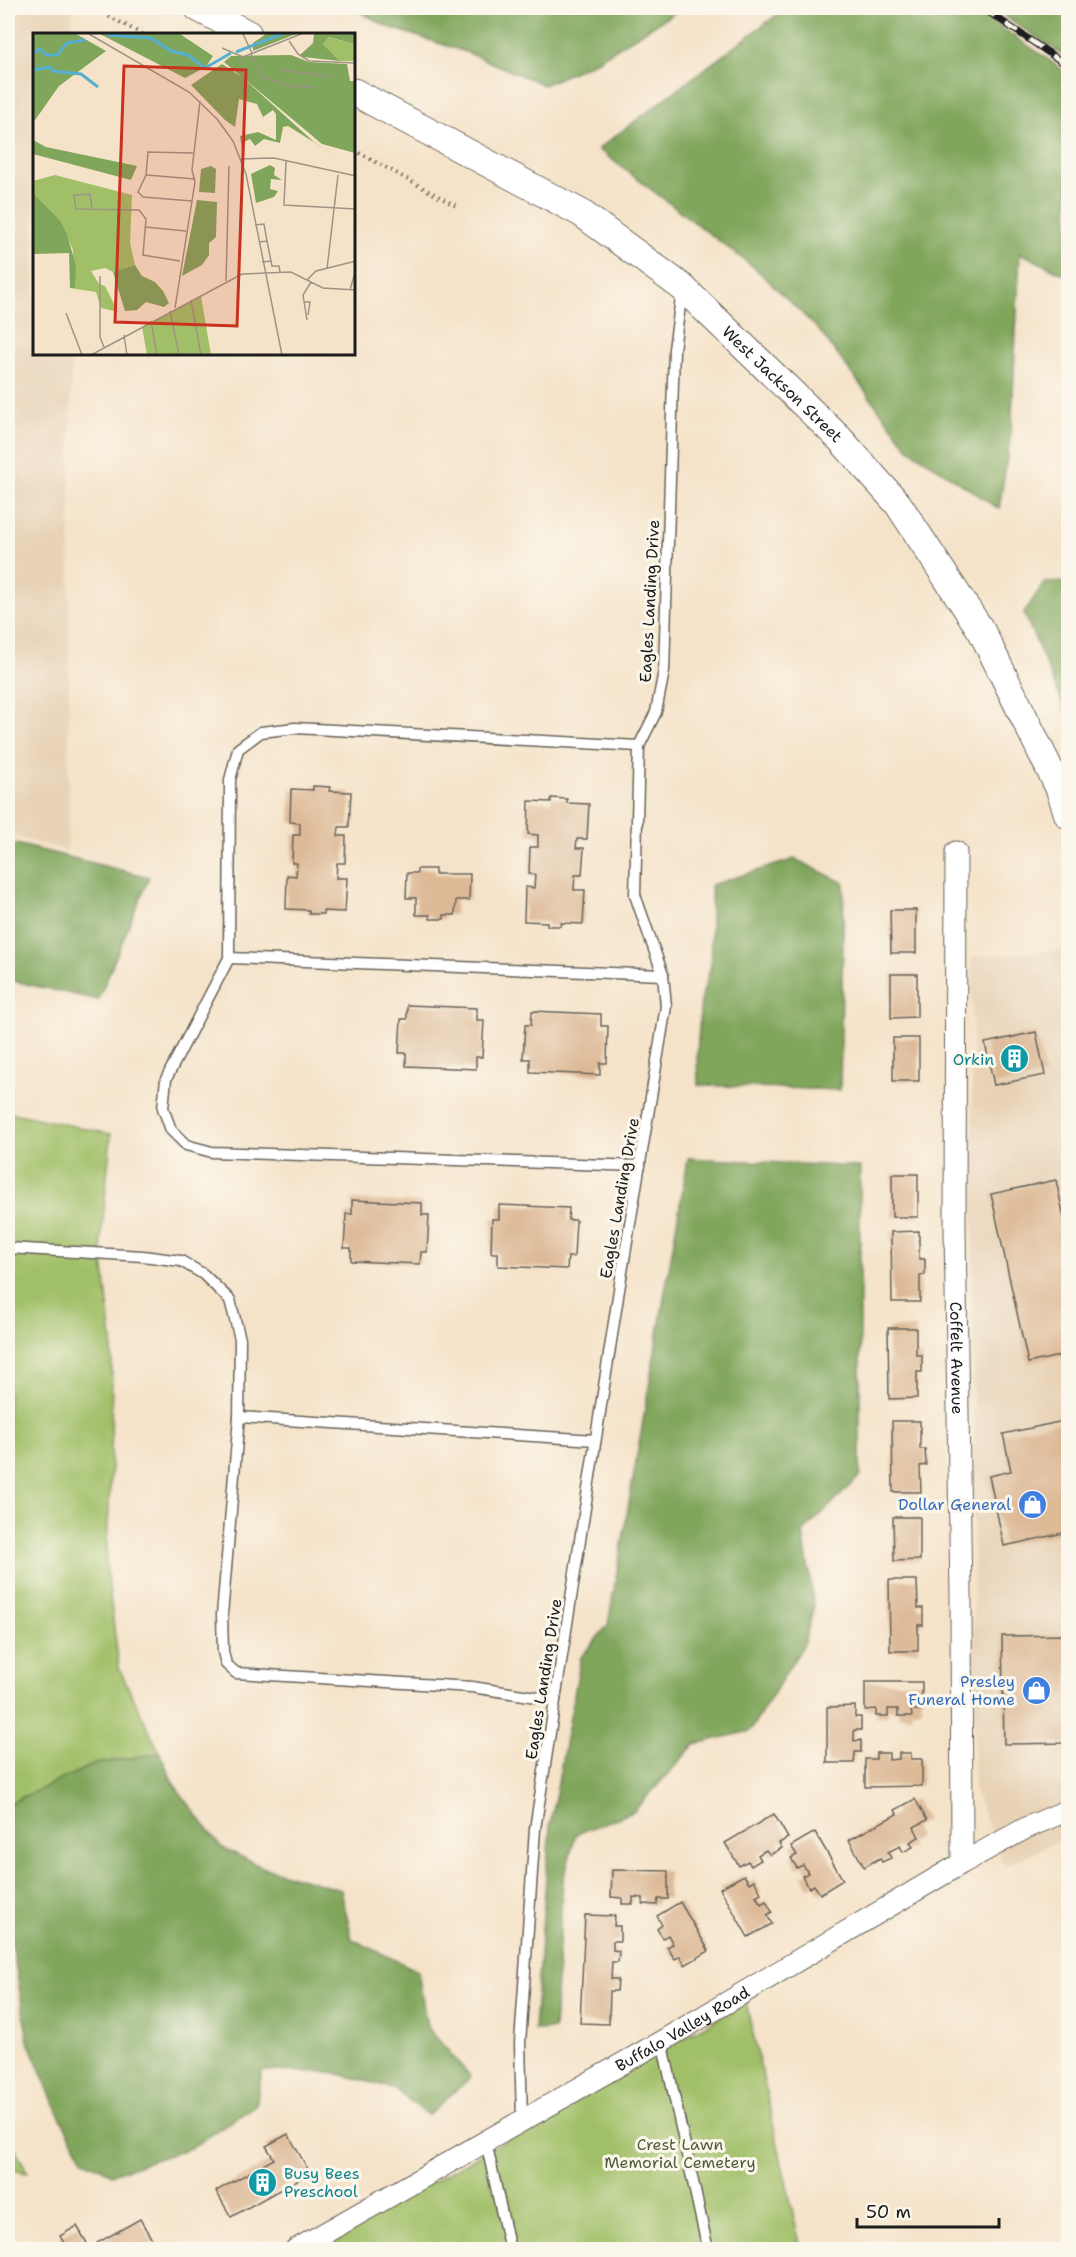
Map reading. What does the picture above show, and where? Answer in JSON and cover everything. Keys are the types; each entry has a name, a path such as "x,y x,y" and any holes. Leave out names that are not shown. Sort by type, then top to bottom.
{"street":[{"path":"198,8 246,33"},
{"name":"West Jackson Street","path":"356,93 580,213 682,287 840,439 898,504 982,632 1064,786 1068,814"},
{"name":"Coffelt Avenue","path":"956,852 955,1230 961,1595 962,1863"},
{"name":"Buffalo Valley Road","path":"295,2250 315,2244 522,2120 662,2041 962,1863 1026,1828 1068,1810"}],"lane":[{"name":"Eagles Landing Drive","path":"522,2120 520,2043 535,1829 595,1440 666,1006 663,975 635,895 639,746 656,712 664,671 674,349 682,287"},
{"path":"639,746 295,728 261,732 238,749 230,780 229,958 166,1079 163,1108 171,1130 186,1145 212,1152 640,1166"},
{"path":"229,958 663,975"},
{"path":"8,1248 143,1256 181,1261 203,1274 230,1300 240,1340 239,1417 222,1615 223,1652 226,1664 236,1673 472,1687 555,1701"},
{"path":"239,1417 595,1440"},
{"path":"662,2041 708,2250"},
{"path":"486,2142 510,2250"}],"path":[{"path":"93,8 140,33"},
{"path":"356,151 456,206"}],"shaded area":[{"path":"8,8 72,8 72,33 33,33 33,356 71,356 68,851 8,835"},
{"path":"1068,950 1068,1837 1004,1866 974,1790 972,957"}],"green space":[{"path":"353,8 682,8 593,63 544,85 466,52 386,26"},
{"path":"786,8 972,8 1068,75 1068,276 1020,253 1011,433 999,509 909,449 818,329 757,270 598,149"},
{"path":"992,8 1068,8 1068,58"},
{"path":"1068,582 1068,709 1065,709 1024,613 1044,583"},
{"path":"8,842 149,877 98,1000 8,980"},
{"path":"795,859 844,883 840,1090 698,1085 697,1055 701,999 711,966 711,885"},
{"path":"8,1112 111,1134 101,1241 112,1341 111,1469 106,1563 119,1668 160,1753 95,1764 8,1804"},
{"path":"688,1158 860,1167 860,1476 803,1532 814,1606 804,1644 750,1731 695,1744 633,1812 576,1834 563,1881 554,2029 534,2030 550,1826 581,1657 608,1625"},
{"path":"160,1753 173,1783 221,1847 262,1867 341,1890 352,1939 418,1971 427,2027 471,2077 428,2115 393,2088 331,2072 262,2071 256,2105 193,2147 112,2174 83,2159 56,2109 28,2041 8,1919 8,1804 95,1764"},
{"name":"Crest Lawn Memorial Cemetery","path":"746,2002 801,2249 315,2249"},
{"path":"8,2136 28,2173 8,2169"}],"building":[{"path":"313,786 330,787 329,791 351,792 349,827 339,827 338,836 346,836 345,863 337,863 336,878 347,878 345,912 323,911 323,914 309,914 309,910 286,909 287,875 296,876 297,863 292,863 293,835 300,835 300,823 290,822 291,789 313,790"},
{"path":"551,798 567,799 567,803 589,804 587,839 577,839 576,848 584,848 582,875 575,875 574,890 585,890 583,924 561,923 561,926 547,926 547,922 524,921 525,887 534,888 535,875 529,874 530,847 538,847 538,835 528,834 529,801 551,802"},
{"path":"417,869 435,869 435,874 470,874 469,900 456,900 455,915 444,915 444,919 430,919 430,915 416,915 416,898 406,898 407,873 417,873"},
{"path":"890,910 916,910 916,953 891,953"},
{"path":"891,974 917,974 917,1017 891,1018"},
{"path":"407,1005 477,1008 477,1020 484,1020 482,1057 476,1057 476,1069 406,1066 406,1053 399,1053 401,1019 407,1019"},
{"path":"532,1011 601,1014 601,1026 608,1026 607,1063 600,1063 600,1075 530,1072 530,1059 523,1059 525,1025 531,1025"},
{"name":"Orkin","path":"1036,1032 1045,1075 994,1085 985,1043"},
{"path":"893,1038 919,1038 919,1081 893,1081"},
{"path":"892,1174 918,1174 918,1217 892,1217"},
{"path":"1056,1180 1068,1237 1068,1354 1028,1363 991,1194"},
{"path":"352,1200 422,1203 422,1215 429,1215 427,1252 421,1252 420,1264 351,1261 351,1248 344,1248 346,1214 352,1214"},
{"path":"499,1205 569,1208 568,1220 576,1220 574,1257 568,1257 567,1269 498,1266 498,1253 491,1253 492,1219 499,1219"},
{"path":"919,1231 919,1259 925,1259 925,1275 920,1276 920,1302 892,1302 891,1232"},
{"path":"888,1328 916,1328 916,1355 922,1355 922,1372 917,1372 917,1398 889,1399"},
{"name":"Dollar General","path":"1068,1420 1068,1532 1004,1546 989,1476 1011,1471 1003,1434"},
{"path":"892,1421 920,1421 920,1449 925,1449 926,1465 920,1466 921,1492 893,1492"},
{"path":"893,1517 920,1517 920,1560 894,1561"},
{"path":"889,1580 917,1580 918,1608 923,1608 923,1625 918,1625 918,1651 890,1651"},
{"name":"Presley Funeral Home","path":"1068,1635 1068,1743 1004,1744 1002,1636"},
{"path":"865,1682 922,1682 922,1710 911,1710 912,1716 898,1716 898,1709 888,1709 888,1716 876,1716 876,1709 865,1710"},
{"path":"855,1706 855,1717 861,1717 861,1730 854,1730 854,1741 861,1740 861,1752 855,1752 854,1763 827,1763 827,1707"},
{"path":"876,1753 889,1753 889,1760 899,1759 899,1753 911,1753 911,1759 922,1759 922,1786 865,1787 865,1759 876,1759"},
{"path":"915,1799 927,1820 914,1827 919,1837 910,1842 913,1847 903,1852 900,1846 888,1852 891,1858 882,1862 880,1858 864,1867 849,1840 897,1814 895,1810"},
{"path":"774,1814 788,1838 779,1843 782,1848 770,1855 766,1850 758,1855 761,1860 751,1866 748,1861 739,1866 725,1843"},
{"path":"815,1832 843,1880 820,1894 814,1885 809,1888 802,1876 808,1873 803,1865 797,1868 791,1858 797,1855 791,1846"},
{"path":"612,1870 668,1871 668,1899 658,1899 657,1905 643,1904 643,1898 633,1897 633,1904 622,1904 622,1898 611,1897"},
{"path":"744,1875 749,1883 754,1880 761,1893 756,1896 761,1904 766,1901 772,1912 767,1915 772,1924 748,1937 720,1888"},
{"path":"680,1902 709,1951 685,1965 680,1956 675,1959 667,1947 673,1944 668,1935 663,1938 657,1929 662,1925 657,1916"},
{"path":"585,1915 615,1916 614,1926 620,1926 620,1941 613,1941 613,1950 619,1951 618,1962 612,1962 611,1979 618,1979 617,1991 610,1991 609,2024 580,2023"},
{"name":"Busy Bees Preschool","path":"288,2134 310,2173 231,2217 216,2191 274,2159 266,2146"},
{"path":"140,2219 154,2243 143,2250 100,2250 97,2243"},
{"path":"77,2226 91,2250 68,2250 60,2236"}],"railway":[{"path":"983,8 1068,66"}],"place":[{"name":"Orkin","path":"1015,1059"},
{"name":"Dollar General","path":"1032,1504"},
{"name":"Presley Funeral Home","path":"1036,1690"},
{"name":"Busy Bees Preschool","path":"263,2182"}]}
